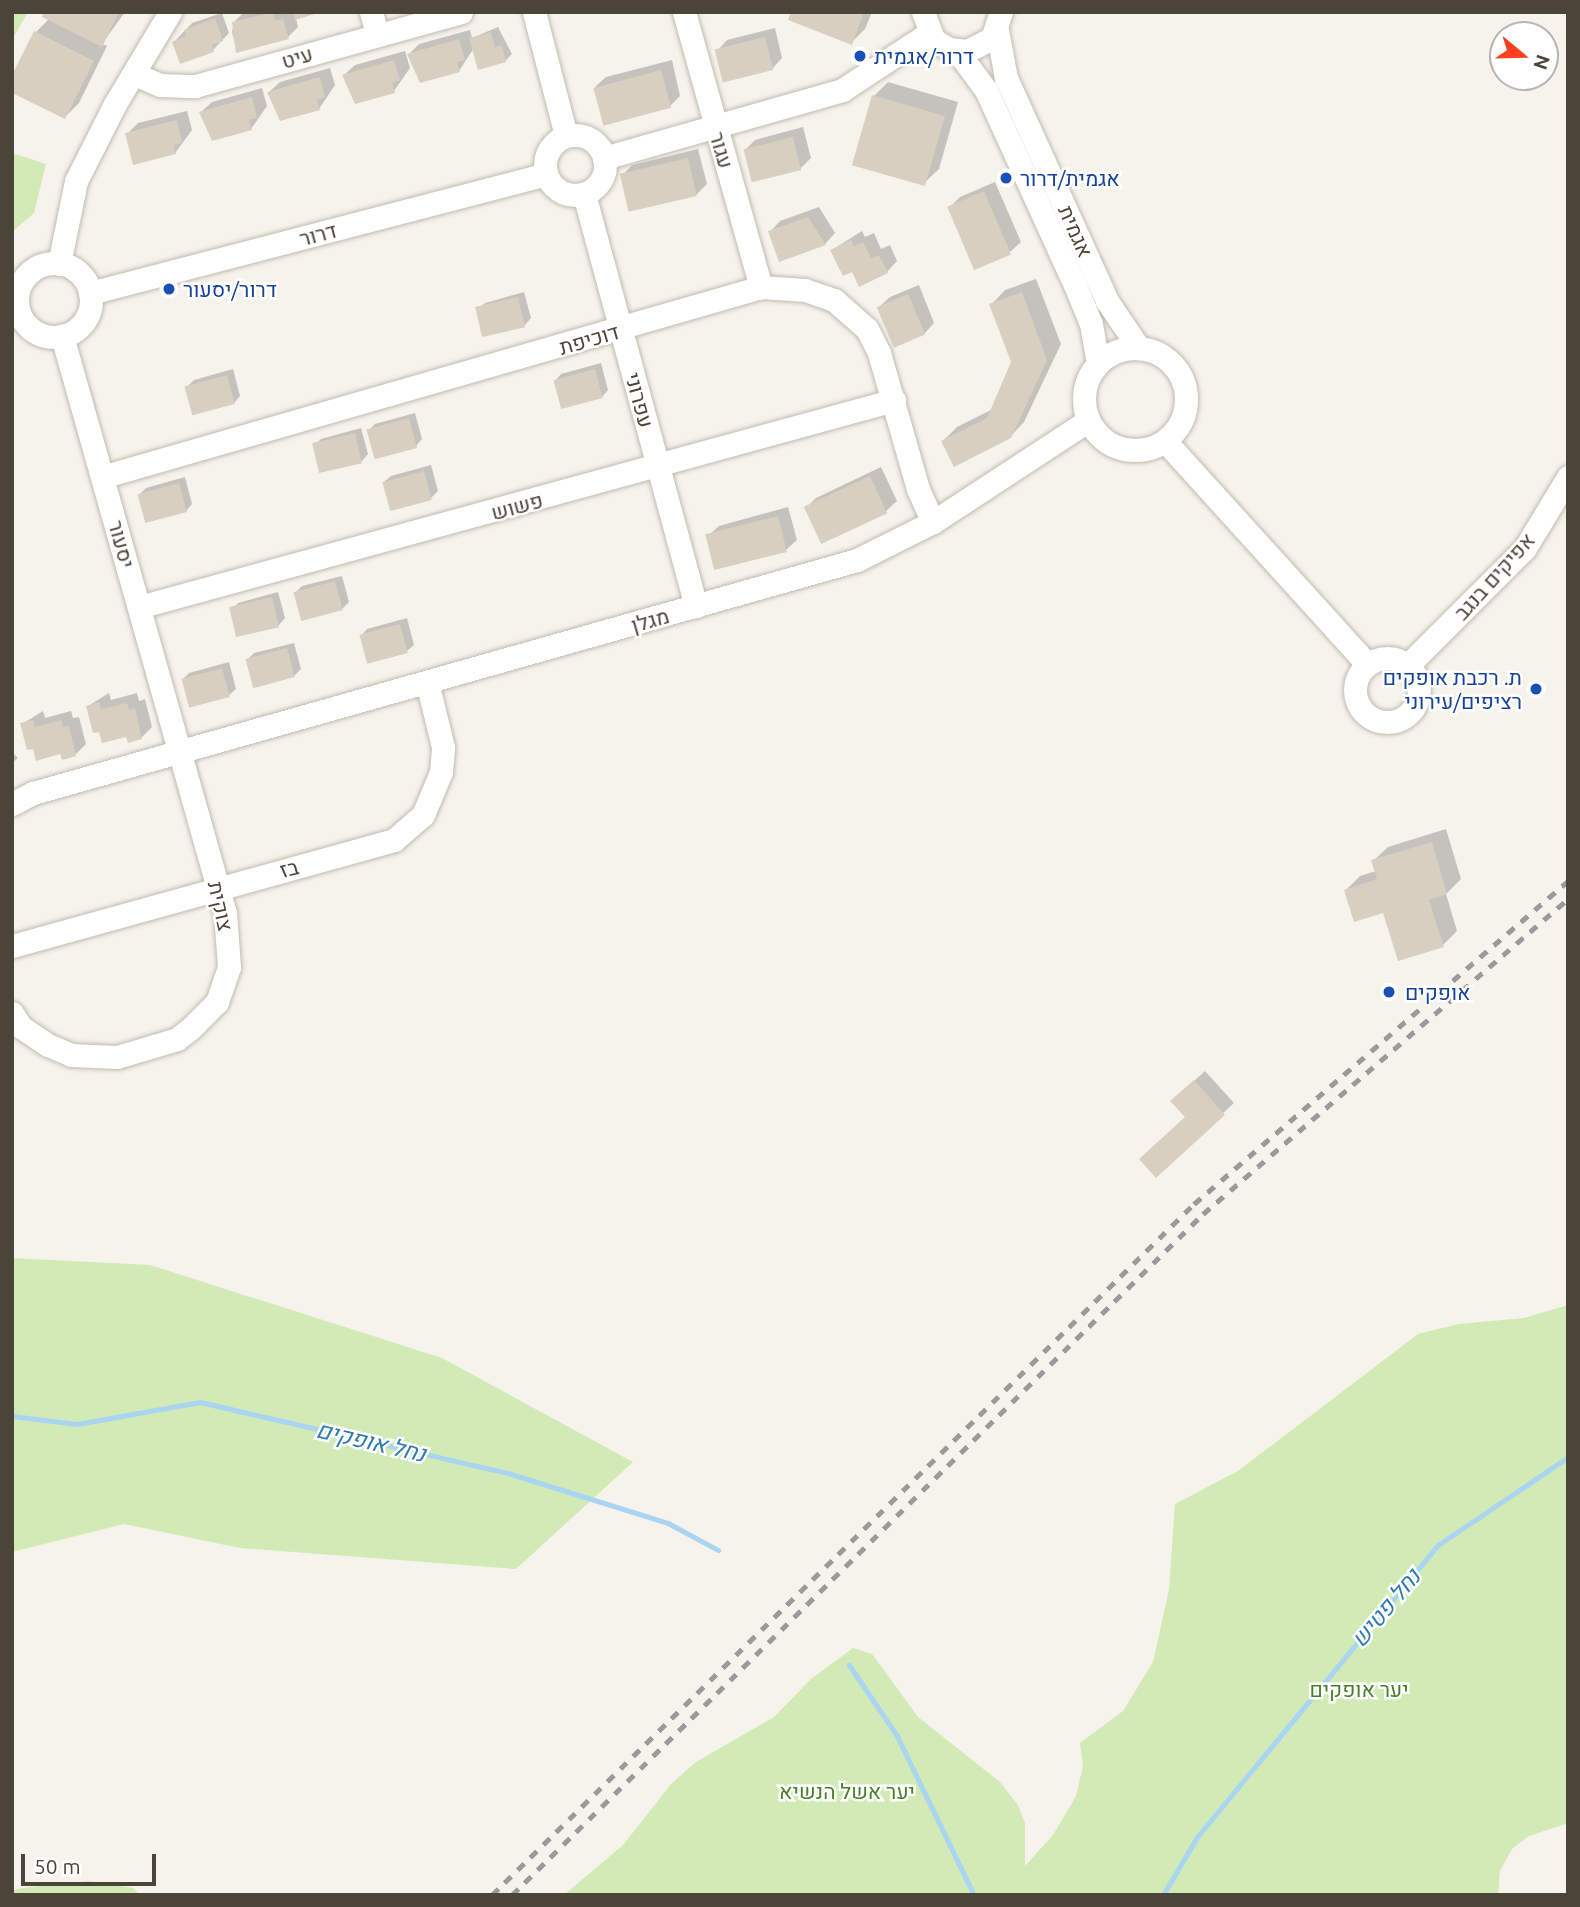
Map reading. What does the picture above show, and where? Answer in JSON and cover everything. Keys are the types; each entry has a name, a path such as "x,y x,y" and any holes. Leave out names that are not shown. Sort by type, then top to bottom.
{"street":[{"path":"59,264 76,181 170,12"},
{"path":"371,12 377,35"},
{"name":"עיט","path":"135,74 160,85 195,86 461,12"},
{"path":"534,12 566,136"},
{"name":"עגור","path":"684,12 761,287"},
{"path":"604,158 842,90 926,23 941,46 957,51 976,49 999,21"},
{"name":"אגמית","path":"999,21 1006,78 1107,300 1139,348"},
{"name":"אגמית","path":"957,51 986,90 1069,272 1091,324 1098,363"},
{"path":"566,136 594,142 604,158 599,184 584,194 565,194 546,174 549,151 566,136"},
{"name":"דרור","path":"90,293 546,174"},
{"name":"עפרוני","path":"584,194 696,606"},
{"path":"59,264 82,277 90,293 85,320 62,336 37,333 16,316 17,295 24,278 40,266 59,264"},
{"name":"דוכיפת","path":"105,476 621,330 761,287 805,290 834,300 855,314 879,353 918,489 933,523"},
{"name":"יסעור","path":"62,336 105,476 181,752"},
{"path":"1139,348 1165,357 1183,381 1184,414 1164,441 1137,451 1108,443 1088,421 1085,390 1098,363 1117,351 1139,348"},
{"name":"פשוש","path":"139,607 659,468 894,400"},
{"name":"מגלן","path":"181,752 858,560 933,523 1088,421"},
{"path":"1164,441 1367,664"},
{"name":"אפיקים בנגב","path":"1408,665 1525,548 1568,477"},
{"path":"1387,658 1408,665 1416,676 1418,698 1406,717 1390,723 1369,718 1360,710 1355,683 1367,664 1387,658"},
{"name":"בז","path":"12,946 217,885 370,848 411,828 434,796 441,772 443,747 427,682"},
{"path":"12,804 33,793 181,752"},
{"name":"צוקית","path":"12,1013 22,1027 71,1055 117,1057 177,1039 204,1018 225,985 230,945 217,885 181,752"}],"green space":[{"path":"12,12 28,12 12,40"},
{"path":"12,153 46,164 34,213 12,232"},
{"path":"12,1258 150,1265 442,1358 633,1462 516,1569 240,1548 124,1524 12,1552"},
{"name":"יער אופקים","path":"1568,1305 1568,1823 1529,1836 1512,1849 1500,1871 1498,1895 564,1895 623,1845 672,1783 696,1762 774,1717 811,1679 853,1648 872,1654 918,1717 1000,1782 1018,1805 1025,1823 1025,1866 1053,1835 1076,1796 1083,1766 1080,1743 1123,1711 1153,1662 1169,1590 1175,1504 1238,1471 1418,1334 1459,1324 1524,1318"},
{"path":"89,1881 133,1888 140,1895 12,1895 12,1890"}],"building":[{"path":"44,12 119,12 102,47 42,17"},
{"path":"273,12 275,21 283,19 289,39 236,53 232,22"},
{"path":"293,12 318,12 318,13 295,20"},
{"path":"791,12 864,12 852,45 788,20"},
{"path":"215,18 223,41 212,45 214,52 180,64 172,42 186,36 184,30"},
{"path":"34,31 94,61 65,119 12,93 12,75"},
{"path":"491,32 495,47 502,45 506,62 478,70 469,38"},
{"path":"765,37 773,70 723,83 715,50"},
{"path":"459,39 465,60 457,62 460,72 420,83 407,54"},
{"path":"394,60 400,80 392,83 395,93 355,104 342,75"},
{"path":"661,70 671,108 603,126 593,88"},
{"path":"320,77 325,97 317,100 320,110 280,121 267,92"},
{"path":"872,95 945,116 925,186 852,165"},
{"path":"252,97 257,118 249,120 252,130 212,141 199,112"},
{"path":"177,120 182,143 174,145 176,154 133,165 125,133"},
{"path":"793,137 801,170 752,182 744,149"},
{"path":"688,158 697,196 629,212 620,174"},
{"path":"984,191 1011,255 974,270 947,207"},
{"path":"808,217 826,245 779,262 768,231"},
{"path":"851,240 854,246 863,242 871,258 879,255 888,273 859,287 852,272 843,276 830,250"},
{"path":"1022,292 1047,360 1011,438 954,467 941,441 987,418 1011,362 989,304"},
{"path":"908,294 925,335 894,348 877,307"},
{"path":"518,297 525,327 482,337 475,307"},
{"path":"595,369 603,398 561,409 553,380"},
{"path":"227,375 235,404 192,415 184,386"},
{"path":"409,418 417,448 375,459 366,429"},
{"path":"355,433 362,463 319,473 312,443"},
{"path":"424,471 432,500 390,511 382,482"},
{"path":"870,476 887,513 821,544 804,507"},
{"path":"179,483 187,512 145,523 137,494"},
{"path":"778,516 787,552 714,570 705,534"},
{"path":"335,581 343,610 301,621 293,592"},
{"path":"272,597 279,627 236,637 229,607"},
{"path":"400,624 408,653 367,664 359,635"},
{"path":"287,648 295,677 253,688 245,659"},
{"path":"222,668 230,697 189,708 181,679"},
{"path":"99,702 101,709 127,703 129,710 135,708 142,739 128,743 126,737 102,743 99,732 93,733 86,706"},
{"path":"33,720 35,727 61,720 63,727 69,726 76,756 62,760 60,754 36,761 33,749 27,750 20,723"},
{"path":"1432,842 1447,894 1429,900 1444,947 1398,961 1383,913 1354,922 1344,890 1377,879 1371,860"},
{"path":"1194,1080 1225,1115 1156,1178 1139,1159 1185,1117 1170,1101"}],"waterway":[{"name":"נחל אופקים","path":"12,1416 77,1424 200,1402 511,1474 668,1523 718,1550"},
{"name":"נחל פטיש","path":"1163,1895 1197,1837 1438,1545 1568,1457"},
{"name":"נחל אופקים","path":"849,1665 897,1736 974,1895"}],"railway":[{"path":"492,1895 1194,1204 1568,881"},
{"path":"512,1895 1203,1214 1568,899"}],"place":[{"name":"דרור/אגמית","path":"860,56"},
{"name":"אגמית/דרור","path":"1006,178"},
{"name":"דרור/יסעור","path":"169,289"},
{"name":"ת. רכבת אופקים רציפים/עירוני","path":"1536,689"},
{"name":"אופקים","path":"1389,992"}],"park label":[{"name":"יער אשל הנשיא","path":"847,1791"}]}
